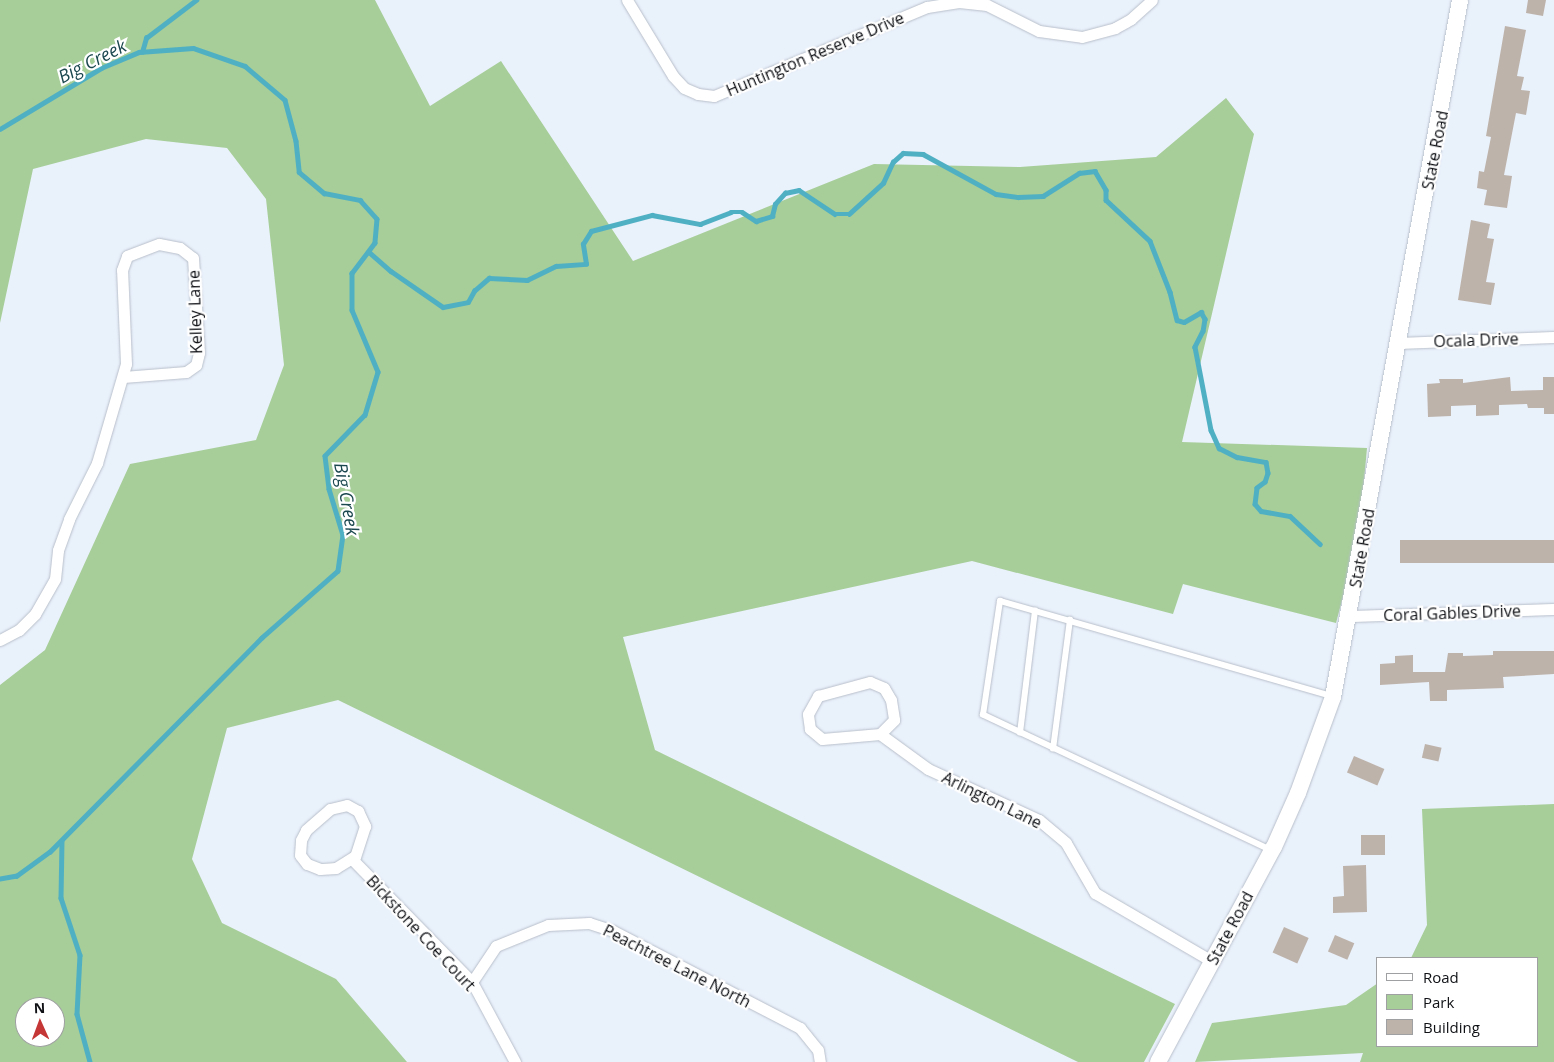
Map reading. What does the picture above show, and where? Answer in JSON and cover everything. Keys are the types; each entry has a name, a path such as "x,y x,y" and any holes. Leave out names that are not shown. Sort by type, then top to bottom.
{"main road":[{"name":"State Road","path":"1158,1062 1272,851 1298,793 1333,697 1350,616 1397,343 1448,83 1460,0"}],"street":[{"name":"Huntington Reserve Drive","path":"628,0 679,82 698,94 714,96 927,7 959,2 987,5 1040,31 1082,37 1115,28 1131,19 1152,0"},
{"name":"Kelley Lane","path":"0,640 19,630 34,614 55,579 58,550 69,519 97,463 126,364 122,270 127,256 159,244 180,248 193,258 199,352 196,365 186,372 123,377"},
{"name":"Ocala Drive","path":"1397,343 1554,337"},
{"name":"Coral Gables Drive","path":"1350,616 1554,609"},
{"path":"870,682 884,688 891,700 894,720 880,734 822,739 810,729 808,714 818,696 870,682"},
{"name":"Arlington Lane","path":"880,734 928,770 1039,820 1066,843 1095,892 1212,961"},
{"path":"347,806 358,811 365,826 363,840 352,859 336,868 320,869 307,864 300,855 301,840 306,830 330,809 347,806"},
{"name":"Bickstone Coe Court","path":"352,859 472,982 515,1062"},
{"name":"Peachtree Lane North","path":"472,982 496,946 548,925 589,923 613,931 800,1028 818,1050 820,1062"}],"lane":[{"path":"1272,851 983,715 1000,601 1333,697"},
{"path":"1020,734 1035,611"},
{"path":"1054,749 1070,620"}],"green space":[{"path":"0,0 375,0 430,106 501,61 633,261 874,164 1020,167 1156,157 1226,98 1254,134 1182,442 1367,448 1359,537 1336,623 1183,584 1173,614 972,561 623,637 655,750 1175,1004 1144,1062 1078,1062 338,700 227,728 192,859 222,923 336,979 407,1062 0,1062 0,685 45,650 130,464 256,440 284,365 266,199 227,148 146,139 33,169 0,323"},
{"path":"1554,804 1554,1062 1360,1062 1363,1053 1195,1062 1212,1023 1346,1005 1376,984 1376,1047 1539,1047 1539,957 1411,957 1427,925 1422,809"}],"building":[{"path":"1528,0 1546,0 1543,16 1526,13"},
{"path":"1505,26 1526,30 1517,76 1524,77 1521,90 1530,91 1526,115 1516,113 1504,175 1512,176 1507,208 1484,205 1487,190 1477,188 1479,171 1484,172 1491,137 1486,136"},
{"path":"1471,220 1490,224 1487,238 1494,239 1486,282 1495,283 1491,305 1458,300"},
{"path":"1510,377 1511,391 1543,390 1543,377 1554,377 1554,414 1544,414 1544,408 1528,408 1527,404 1499,405 1499,415 1476,416 1476,405 1451,406 1451,416 1428,417 1427,384 1440,383 1439,379 1463,379 1463,383"},
{"path":"1400,540 1554,540 1554,563 1400,563"},
{"path":"1493,651 1554,651 1554,674 1503,677 1504,688 1447,690 1447,701 1430,701 1429,682 1380,685 1380,664 1395,663 1395,656 1413,655 1413,672 1445,672 1448,653 1463,653 1463,656 1493,655"},
{"path":"1425,744 1442,748 1438,761 1422,758"},
{"path":"1354,756 1384,769 1377,785 1347,773"},
{"path":"1361,835 1385,835 1385,855 1361,855"},
{"path":"1366,865 1367,912 1333,913 1333,897 1344,896 1343,866"},
{"path":"1284,927 1309,938 1297,964 1273,953"},
{"path":"1335,935 1354,943 1347,960 1328,952"}],"waterway":[{"path":"142,52 146,38 196,0"},
{"name":"Big Creek","path":"0,129 101,68 139,52 193,48 245,66 285,100 296,141 299,172 324,193 360,200 377,219 375,243 352,273 352,310 378,372 365,415 325,456 329,489 343,535 338,571 262,638 50,852 17,876 0,879"},
{"path":"369,252 391,271 443,307 468,302 474,291 489,278 527,280 556,266 586,264 583,244 591,231 652,215 700,224 731,212 742,212 756,221 772,216 775,204 785,193 799,190 835,214 849,214 883,183 893,162 903,153 923,154 996,194 1018,197 1043,196 1079,173 1095,171 1106,190 1106,200 1150,241 1170,292 1177,320 1184,322 1201,312 1205,319 1203,331 1195,347 1211,430 1219,448 1237,457 1266,462 1268,473 1265,482 1257,488 1255,504 1261,511 1290,516 1320,544"},
{"path":"62,841 61,898 80,955 77,1014 90,1062"}]}
